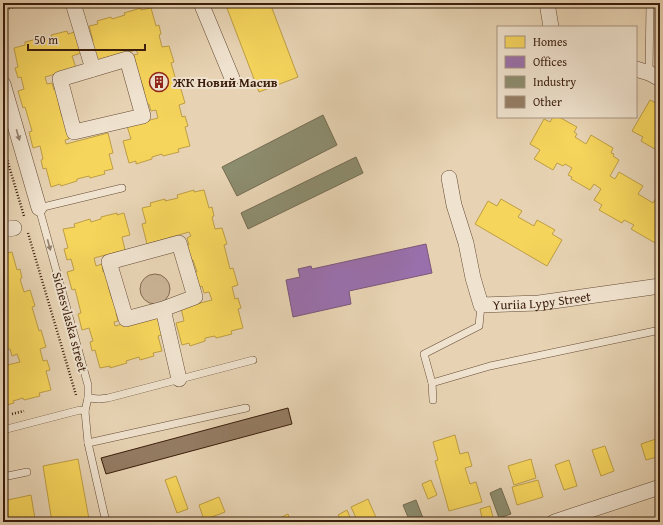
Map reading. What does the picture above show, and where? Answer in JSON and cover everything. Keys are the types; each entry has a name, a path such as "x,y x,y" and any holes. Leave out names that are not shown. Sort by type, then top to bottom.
{"street":[{"path":"73,3 93,69"},
{"path":"201,3 232,78"},
{"path":"547,3 551,26"},
{"path":"127,59 143,116 74,132 60,79 93,69 127,59"},
{"name":"Sichesvlaska street","path":"3,84 39,208"},
{"name":"Yuriia Lypy Street","path":"449,178 454,205 466,243 473,278 481,305 539,303 660,286"},
{"path":"179,243 195,297 163,309 126,319 109,262 179,243"},
{"path":"163,309 179,379"},
{"path":"554,522 660,487"}],"lane":[{"path":"648,74 650,3"},
{"path":"39,208 122,188"},
{"name":"Sichesvlaska street","path":"39,208 88,385 88,398 82,410 106,522"},
{"path":"433,400 432,383 424,354 479,326 481,305"},
{"path":"432,383 490,366 660,330"},
{"path":"88,398 108,398 253,360"},
{"path":"88,443 246,408"},
{"path":"3,430 82,410"},
{"path":"3,477 27,472"}],"path":[{"path":"3,10 27,3"},
{"path":"3,146 17,226 82,410"}],"shaded area":[{"path":"155,274 166,278 170,289 166,300 155,304 144,300 140,289 144,278"}],"building: Homes":[{"path":"225,3 270,3 298,77 259,92"},
{"name":"ЖК Новий Масив","path":"141,8 141,10 151,8 156,26 159,25 161,34 159,35 162,47 169,46 174,62 171,63 178,87 180,86 185,103 179,105 182,117 185,116 188,126 185,127 190,146 178,149 179,152 163,156 162,154 136,164 136,161 129,163 123,141 131,139 127,126 158,118 156,110 151,111 149,104 146,105 141,90 144,90 140,78 138,78 134,55 138,54 136,50 94,62 89,42 93,41 89,26 98,24 97,21 111,17 112,19 125,15 124,13"},
{"path":"67,31 68,34 75,32 81,53 72,56 76,68 45,77 47,84 52,83 54,90 57,89 59,105 62,117 65,116 69,139 65,140 66,144 108,133 113,153 109,154 113,169 104,171 105,174 90,178 89,176 77,179 77,181 61,186 60,184 51,187 46,168 43,169 41,160 43,159 40,146 33,148 29,132 32,131 25,107 23,108 18,91 24,89 21,77 18,78 15,68 18,67 14,48 25,45 25,42 41,38 41,40 52,37 51,35"},
{"path":"650,100 658,104 660,100 660,152 641,141 643,137 632,131"},
{"path":"552,118 561,118 577,127 574,132 577,134 575,137 586,144 591,135 613,148 611,153 614,154 613,156 619,160 610,176 615,179 619,172 643,186 638,194 653,203 658,194 660,195 660,241 659,240 657,244 631,229 634,225 624,220 622,223 599,210 602,205 594,200 601,189 594,184 590,190 571,179 572,177 568,175 572,168 565,164 563,166 557,163 553,170 534,159 540,150 530,144 544,119 550,122"},
{"path":"194,190 194,192 204,190 209,208 212,207 214,216 212,217 215,229 222,228 227,244 224,245 230,269 233,268 238,285 232,287 235,299 238,298 241,308 238,309 243,328 231,331 232,334 216,338 215,336 205,338 205,341 190,346 189,343 182,345 176,323 184,321 181,308 212,300 209,292 204,293 202,286 199,287 195,272 197,272 193,260 191,260 187,245 189,245 187,238 191,236 189,232 147,244 142,224 146,223 142,208 151,206 150,203 165,199 165,201 178,198 177,195"},
{"path":"501,199 522,211 518,217 534,226 537,220 555,230 552,234 562,240 547,266 475,224 488,201 497,206"},
{"path":"117,213 117,215 124,213 130,235 122,237 125,250 94,258 96,266 102,264 103,272 107,271 111,286 108,286 112,299 114,298 118,313 116,313 118,321 114,322 115,326 157,315 162,335 158,336 162,351 153,353 154,356 140,360 139,357 126,361 127,363 110,368 110,366 100,368 95,350 92,351 90,342 93,341 89,328 82,330 78,314 81,313 75,289 72,290 67,272 74,270 71,259 67,260 64,249 68,248 63,229 75,227 74,224 90,219 91,222 101,219 101,217"},
{"path":"12,252 17,270 20,269 22,278 20,279 24,292 30,290 35,306 32,307 39,331 41,330 46,347 40,349 43,361 47,360 50,370 46,371 51,390 39,393 40,396 24,400 23,398 13,401 14,403 3,406 3,366 20,362 17,354 12,356 10,349 7,349 3,336 3,334 5,334 3,327 3,254"},
{"path":"455,435 460,454 468,452 472,466 465,468 470,484 476,482 482,502 449,511 435,461 438,460 433,442"},
{"path":"656,439 660,456 646,460 641,444"},
{"path":"605,446 614,471 601,476 592,450"},
{"path":"78,459 89,519 75,522 52,522 43,466"},
{"path":"531,459 536,478 514,485 508,466"},
{"path":"569,460 577,486 564,490 555,465"},
{"path":"176,476 188,509 177,513 165,480"},
{"path":"431,480 437,495 428,499 422,484"},
{"path":"538,480 543,497 517,505 512,487"},
{"path":"31,495 35,519 19,522 3,522 3,501"},
{"path":"219,497 225,512 204,520 199,505"},
{"path":"368,499 378,522 358,522 351,507"},
{"path":"490,506 494,521 483,522 480,509"},
{"path":"347,510 352,522 342,522 338,515"},
{"path":"288,514 291,522 281,522 280,518"}],"building: Offices":[{"path":"426,244 432,273 349,291 351,304 293,317 286,280 300,277 298,269 311,266 312,269"}],"building: Industry":[{"path":"323,115 337,145 237,196 222,167"},
{"path":"356,157 363,173 248,229 241,213"},
{"path":"501,488 511,514 499,518 490,493"},
{"path":"416,500 423,518 410,522 403,505"}],"building: Other":[{"path":"288,408 292,424 106,474 101,458"}],"place":[{"name":"ЖК Новий Масив","path":"159,82"}]}
